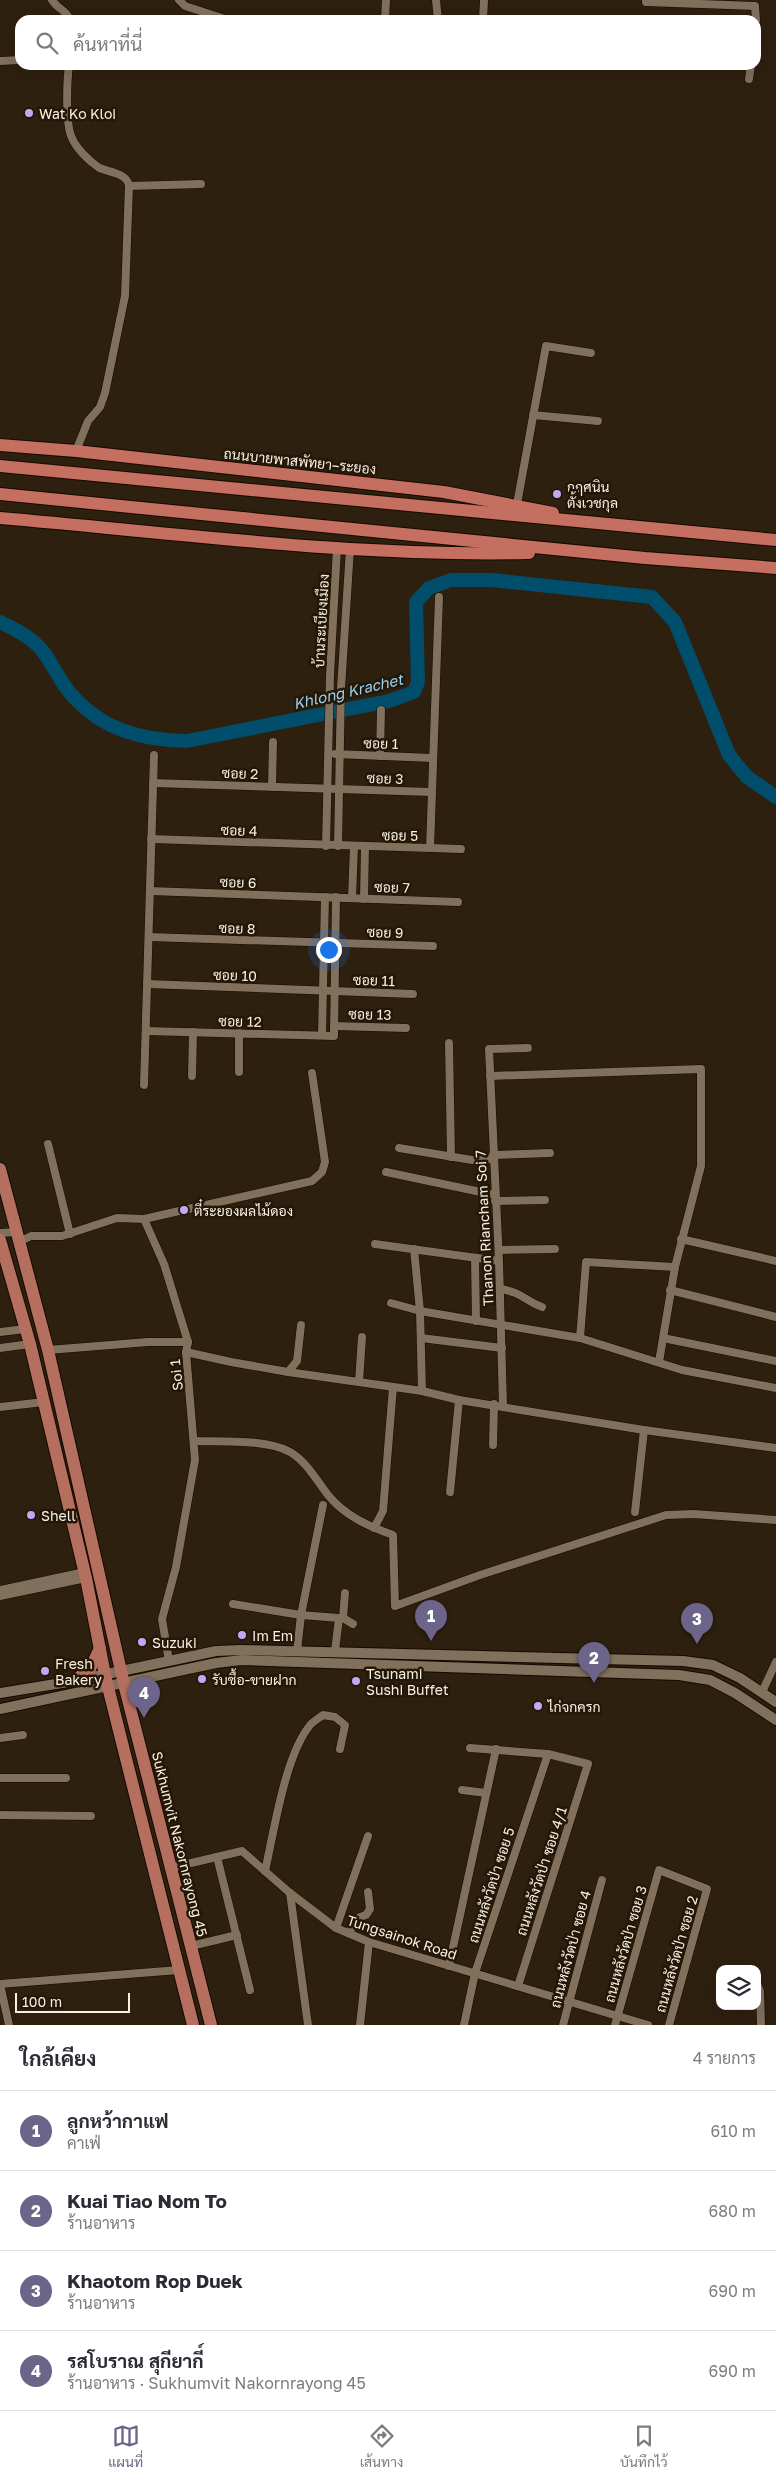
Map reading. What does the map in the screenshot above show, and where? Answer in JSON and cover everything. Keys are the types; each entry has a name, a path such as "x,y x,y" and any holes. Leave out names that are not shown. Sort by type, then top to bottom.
{"highway":[{"name":"ถนนบายพาสพัทยา–ระยอง","path":"0,445 76,451 444,492 516,504 595,523"},
{"path":"0,451 15,447"},
{"name":"ถนนบายพาสพัทยา–ระยอง","path":"0,466 776,540"},
{"path":"0,494 579,552 776,568"},
{"path":"2,517 110,530 344,548 497,554 579,552"}],"main road":[{"name":"Sukhumvit Nakornrayong 45","path":"0,1169 48,1350 120,1670 211,2025"},
{"path":"0,1240 30,1344 85,1575 107,1681 193,2025"},
{"path":"74,1681 90,1669 100,1647"}],"street":[{"path":"52,0 56,6 68,15"},
{"path":"179,0 185,6 213,15"},
{"path":"385,15 386,0"},
{"path":"436,0 438,15"},
{"path":"483,15 484,0"},
{"path":"646,0 646,2 755,6 756,15"},
{"path":"0,61 15,60"},
{"path":"69,70 69,128 72,139 94,164 122,175 129,186 123,305 105,393 100,407 88,421 76,451"},
{"path":"749,79 750,70"},
{"path":"129,186 201,184"},
{"path":"516,504 546,346 591,352"},
{"path":"534,415 598,421"},
{"name":"บ้านระเบียงเมือง","path":"326,846 330,675 344,548"},
{"name":"บ้านระเบียงเมือง","path":"338,846 344,548"},
{"path":"430,848 439,597"},
{"path":"330,675 341,675"},
{"path":"329,709 340,709"},
{"path":"380,756 381,710"},
{"path":"272,787 273,742"},
{"name":"ซอย 1","path":"328,754 432,758"},
{"path":"144,1086 154,755"},
{"name":"ซอย 2","path":"153,783 339,789"},
{"name":"ซอย 3","path":"339,789 431,792"},
{"name":"ซอย 4","path":"151,839 338,846"},
{"name":"ซอย 5","path":"338,846 462,849"},
{"path":"352,898 354,846"},
{"path":"364,898 365,846"},
{"name":"ซอย 6","path":"150,891 325,897"},
{"path":"322,1035 325,897"},
{"name":"ซอย 7","path":"325,897 458,902"},
{"path":"334,1026 336,897"},
{"name":"ซอย 8","path":"149,937 335,943"},
{"name":"ซอย 9","path":"335,943 433,946"},
{"name":"ซอย 10","path":"147,984 334,991"},
{"name":"ซอย 11","path":"334,991 414,994"},
{"name":"ซอย 12","path":"146,1031 334,1036 334,1026"},
{"name":"ซอย 13","path":"334,1026 406,1028"},
{"path":"192,1076 193,1032"},
{"path":"239,1034 239,1072"},
{"path":"449,1043 451,1157"},
{"name":"Thanon Riancham Soi 7","path":"503,1406 502,1324 489,1049 528,1048"},
{"path":"490,1076 701,1069 701,1166 674,1267 659,1362"},
{"path":"0,1233 17,1237 62,1236 116,1218 144,1219 312,1181 322,1172 325,1162 312,1073"},
{"path":"48,1144 70,1234"},
{"path":"399,1148 472,1160 550,1153"},
{"path":"386,1172 495,1198 545,1200"},
{"name":"Soi 1","path":"144,1219 164,1264 188,1342 186,1352 195,1441 195,1460 176,1567 162,1618 169,1661"},
{"path":"681,1238 776,1261"},
{"path":"375,1244 499,1261"},
{"path":"414,1249 422,1338 422,1391"},
{"path":"499,1250 554,1250"},
{"path":"475,1259 476,1321"},
{"path":"580,1338 586,1262 674,1267"},
{"path":"500,1289 520,1293 531,1303 542,1307"},
{"path":"670,1290 776,1317"},
{"path":"391,1303 476,1321 580,1338 682,1370 776,1388"},
{"path":"288,1372 297,1361 301,1325"},
{"path":"0,1332 26,1328"},
{"path":"359,1382 362,1337"},
{"path":"422,1338 502,1348"},
{"path":"663,1338 776,1361"},
{"path":"48,1350 148,1342 188,1342"},
{"path":"0,1348 30,1344"},
{"path":"186,1352 288,1372 422,1391 459,1400 494,1404 644,1430 776,1448"},
{"path":"374,1528 383,1511 392,1387"},
{"path":"450,1492 459,1400"},
{"path":"0,1407 44,1402"},
{"path":"493,1445 494,1404"},
{"path":"635,1512 644,1430"},
{"path":"195,1441 259,1445 291,1452 343,1510 374,1528 393,1535 395,1606 480,1575 666,1515 694,1514 776,1520"},
{"path":"297,1651 301,1615 323,1505"},
{"path":"0,1590 85,1575"},
{"path":"0,1596 85,1575"},
{"path":"335,1651 346,1593"},
{"path":"233,1604 301,1615 341,1618 352,1624"},
{"path":"0,1709 107,1681 120,1670 216,1651 478,1654 657,1660 713,1665 762,1692 776,1702"},
{"path":"477,1668 478,1654"},
{"path":"0,1693 74,1681 107,1681 124,1684 216,1663 242,1660 679,1675 710,1680 735,1693 776,1720"},
{"path":"762,1692 776,1662"},
{"path":"265,1871 284,1787 295,1753 311,1724 323,1715 335,1717 345,1725 340,1749"},
{"path":"0,1738 23,1735"},
{"path":"470,1748 548,1754"},
{"path":"449,1966 496,1749"},
{"name":"ถนนหลังวัดป่า ซอย 4/1","path":"518,1986 588,1764 548,1754"},
{"name":"ถนนหลังวัดป่า ซอย 5","path":"464,2025 474,1973 548,1754"},
{"path":"0,1778 66,1778"},
{"path":"462,1790 486,1793"},
{"path":"0,1815 91,1816"},
{"path":"336,1928 368,1836"},
{"name":"Tungsainok Road","path":"170,1868 242,1851 290,1893 336,1928 369,1942 648,2025"},
{"path":"217,1856 250,1990"},
{"name":"ถนนหลังวัดป่า ซอย 3","path":"615,2025 659,1870 707,1889"},
{"name":"ถนนหลังวัดป่า ซอย 4","path":"563,2025 602,1880"},
{"name":"ถนนหลังวัดป่า ซอย 2","path":"669,2025 707,1889"},
{"path":"348,1933 360,1916 366,1915 370,1909 368,1892"},
{"path":"290,1893 308,2025"},
{"path":"190,1946 237,1935"},
{"path":"360,2025 369,1942"},
{"path":"9,2025 0,1984 180,1970"},
{"path":"761,2010 761,2025"}],"waterway":[{"name":"Khlong Krachet","path":"0,622 23,634 35,643 45,654 64,685 76,699 103,721 134,734 151,738 187,741 389,701 414,692 418,682 416,602 429,588 451,580 491,580 652,597 675,622 729,755 747,777 776,797"}],"place":[{"name":"Wat Ko Kloi","path":"29,113"},
{"name":"กฤศนิน ตั้งเวชกุล","path":"557,494"},
{"name":"ตี๋ระยองผลไม้ดอง","path":"184,1210"},
{"name":"Shell","path":"31,1515"},
{"name":"Im Em","path":"242,1635"},
{"name":"ลูกหว้ากาแฟ","path":"431,1641"},
{"name":"Suzuki","path":"142,1642"},
{"name":"Khaotom Rop Duek","path":"697,1644"},
{"name":"Fresh Bakery","path":"45,1671"},
{"name":"รับซื้อ-ขายฝาก","path":"202,1679"},
{"name":"Tsunami Sushi Buffet","path":"356,1681"},
{"name":"Kuai Tiao Nom To","path":"594,1683"},
{"name":"ไก่จกครก","path":"538,1706"},
{"name":"รสโบราณ สุกียากี์","path":"144,1718"}]}
